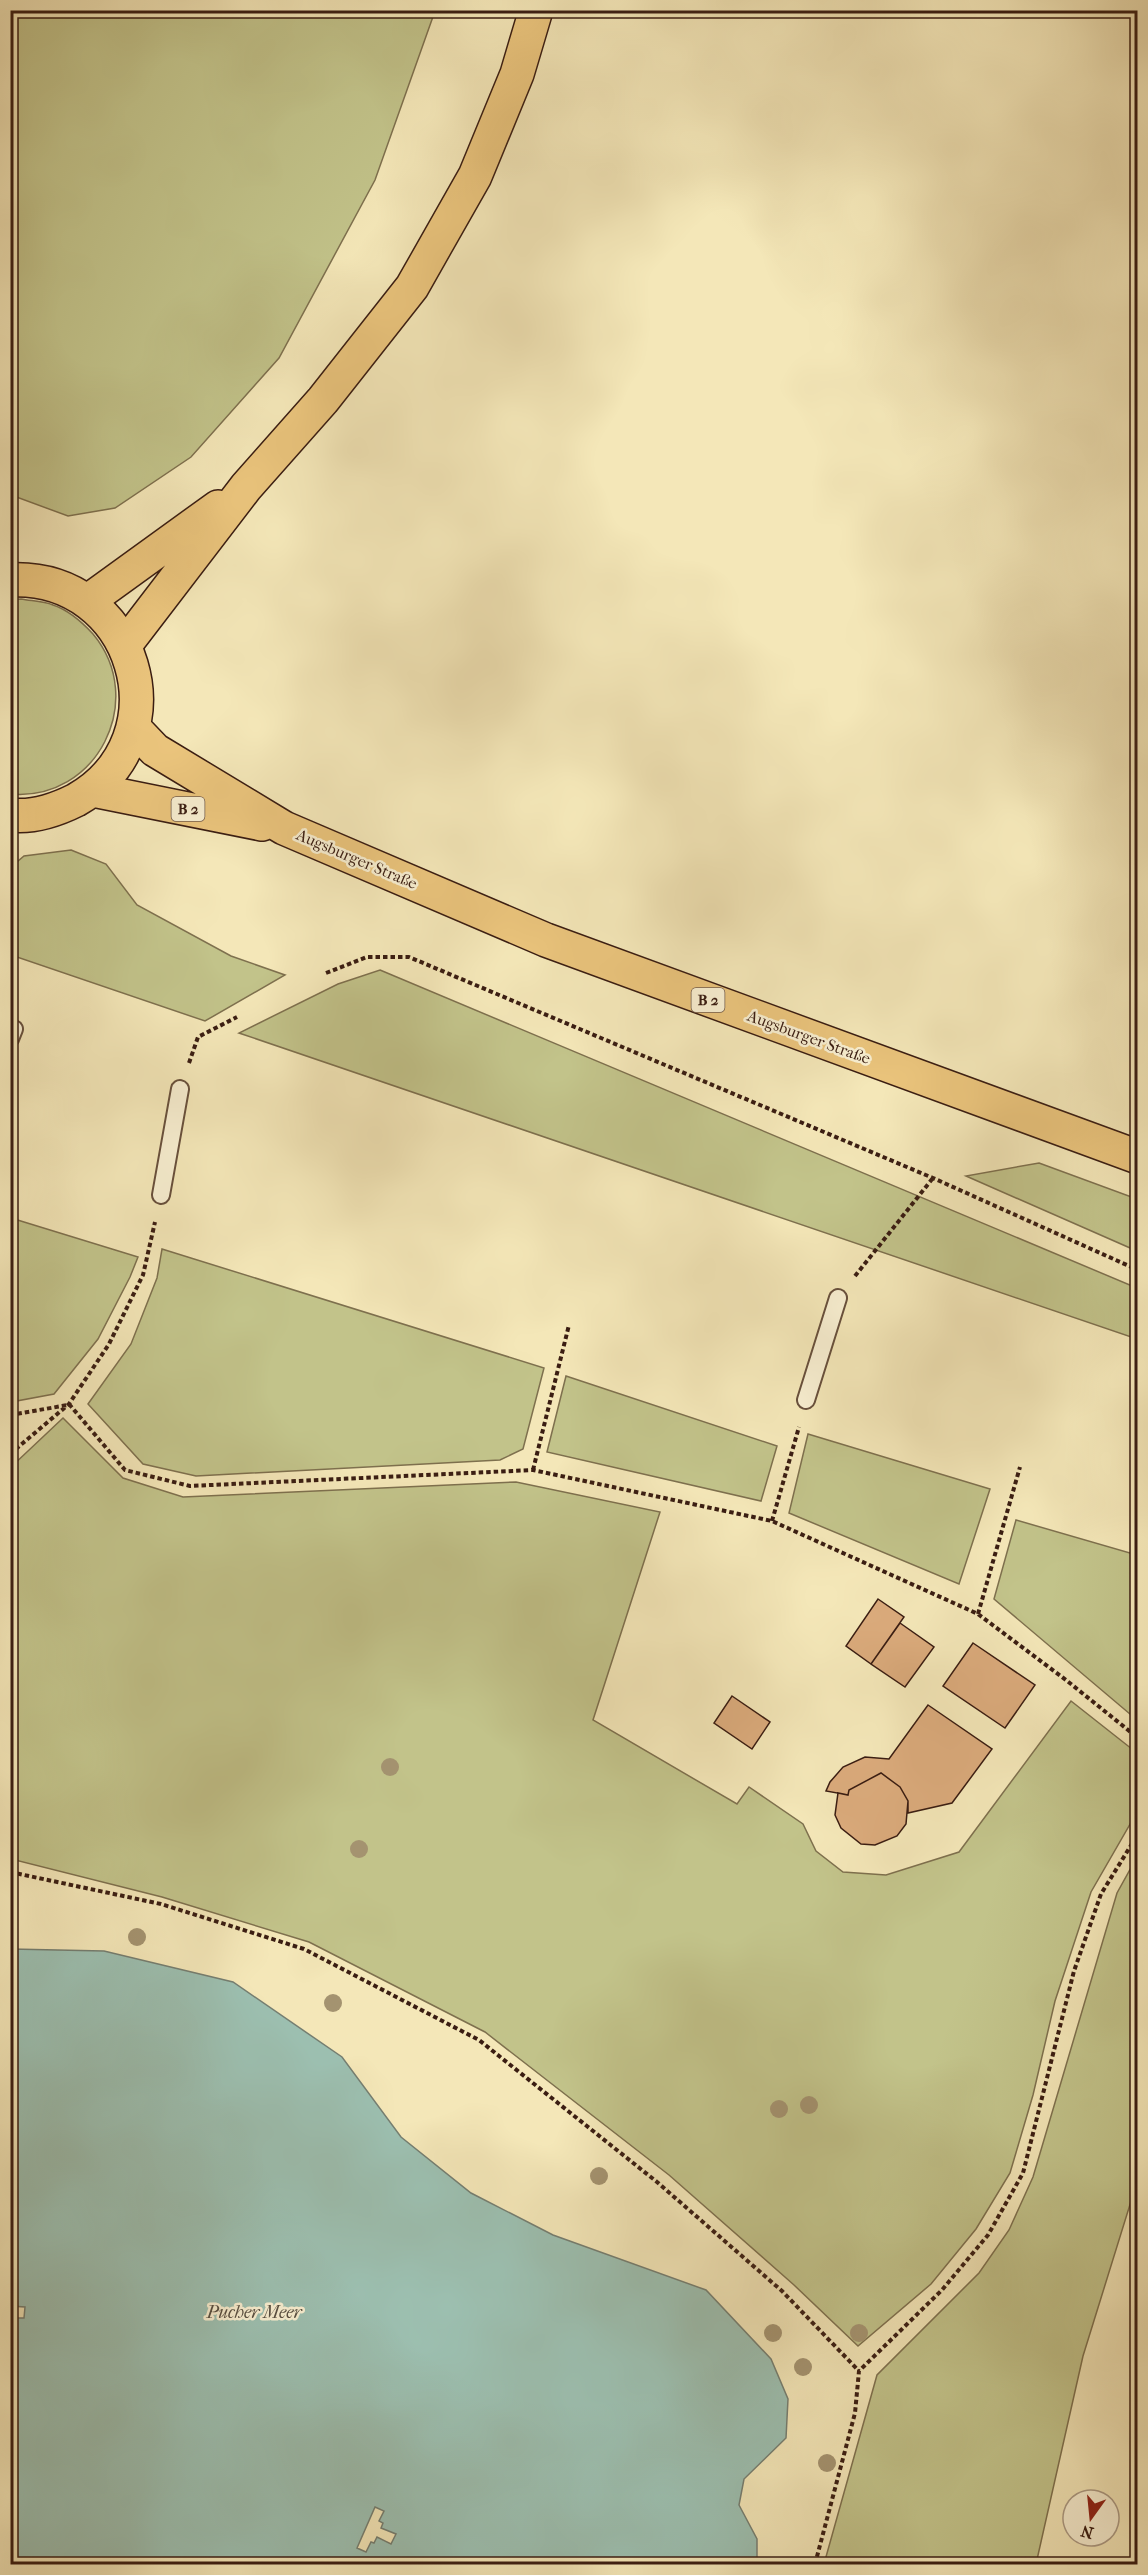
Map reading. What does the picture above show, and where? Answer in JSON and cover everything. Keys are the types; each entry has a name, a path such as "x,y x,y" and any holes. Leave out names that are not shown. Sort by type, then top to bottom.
{"main road":[{"path":"125,645 246,487 323,400 412,287 475,176 517,74 536,10"},
{"path":"88,601 246,487"},
{"path":"10,580 28,579 60,586 88,601 115,629 125,645 135,673 137,702 133,727 117,764 93,790 60,808 22,816 10,815"},
{"name":"Augsburger Straße","path":"133,727 155,750 284,828 546,940 1137,1157"},
{"name":"Augsburger Straße","path":"93,790 284,828"}],"lane":[{"path":"161,1195 180,1089"},
{"path":"806,1400 838,1298"}],"path":[{"path":"326,973 367,957 409,957 933,1178 1137,1270"},
{"path":"180,1089 198,1037 237,1017"},
{"path":"838,1298 933,1178"},
{"path":"10,1454 69,1404 109,1344 142,1275 161,1195"},
{"path":"533,1470 569,1325"},
{"path":"772,1521 806,1400"},
{"path":"10,1415 69,1404"},
{"path":"69,1404 125,1470 190,1486 533,1470 772,1521 978,1614 1066,1680 1137,1738"},
{"path":"978,1614 1020,1467"},
{"path":"815,2565 855,2413 859,2371 942,2290 988,2235 1023,2173 1074,1971 1101,1894 1137,1834"},
{"path":"10,1872 160,1904 304,1949 479,2040 675,2198 782,2291 859,2371"}],"green space":[{"path":"11,10 435,11 375,180 279,358 191,457 115,508 68,516 11,495"},
{"path":"21,599 59,607 93,634 109,660 115,688 114,716 105,742 89,764 67,782 41,792 10,794 11,600"},
{"path":"71,850 106,864 137,905 231,956 285,975 205,1021 11,955 11,867 24,856"},
{"path":"380,970 1137,1288 1137,1339 239,1033 338,984"},
{"path":"1039,1163 1137,1199 1137,1251 966,1176"},
{"path":"11,1218 138,1257 98,1339 54,1394 11,1402"},
{"path":"162,1249 544,1368 523,1449 500,1460 196,1476 143,1464 88,1404 131,1344 157,1278"},
{"path":"566,1376 777,1446 761,1501 547,1452"},
{"path":"63,1418 123,1478 183,1497 516,1482 660,1512 593,1720 737,1804 749,1787 803,1824 816,1851 843,1872 886,1875 959,1852 1071,1701 1137,1753 1137,1812 1091,1892 1055,2001 1033,2095 1010,2173 976,2229 931,2284 858,2346 794,2285 669,2175 485,2032 309,1942 162,1897 11,1859 11,1467"},
{"path":"808,1434 990,1489 959,1584 789,1513"},
{"path":"1016,1520 1137,1555 1137,1720 994,1599"},
{"path":"1137,1857 1137,2182 1083,2356 1036,2564 824,2564 877,2375 979,2273 1009,2230 1033,2177 1117,1893"}],"water":[{"name":"Pucher Meer","path":"11,1949 104,1951 233,1982 342,2057 401,2137 471,2193 553,2235 706,2290 771,2359 788,2399 786,2438 744,2479 739,2505 757,2539 757,2564 11,2564 11,2320 12,2318 24,2318 25,2307 10,2306","holes":["375,2507 384,2511 379,2521 383,2523 381,2528 396,2534 391,2544 377,2537 374,2543 371,2542 366,2552 357,2548"]}],"building":[{"path":"878,1599 904,1617 871,1664 846,1646"},
{"path":"900,1623 934,1647 905,1687 871,1664"},
{"path":"973,1643 1035,1685 1005,1728 943,1686"},
{"path":"732,1696 770,1722 752,1749 714,1723"},
{"path":"928,1705 992,1749 952,1803 908,1813 908,1801 900,1787 881,1773 849,1790 848,1795 826,1791 830,1782 843,1767 865,1757 889,1759"},
{"path":"881,1773 900,1787 908,1801 906,1824 897,1836 875,1845 861,1844 841,1828 835,1815 838,1793 848,1795 849,1790"}]}
